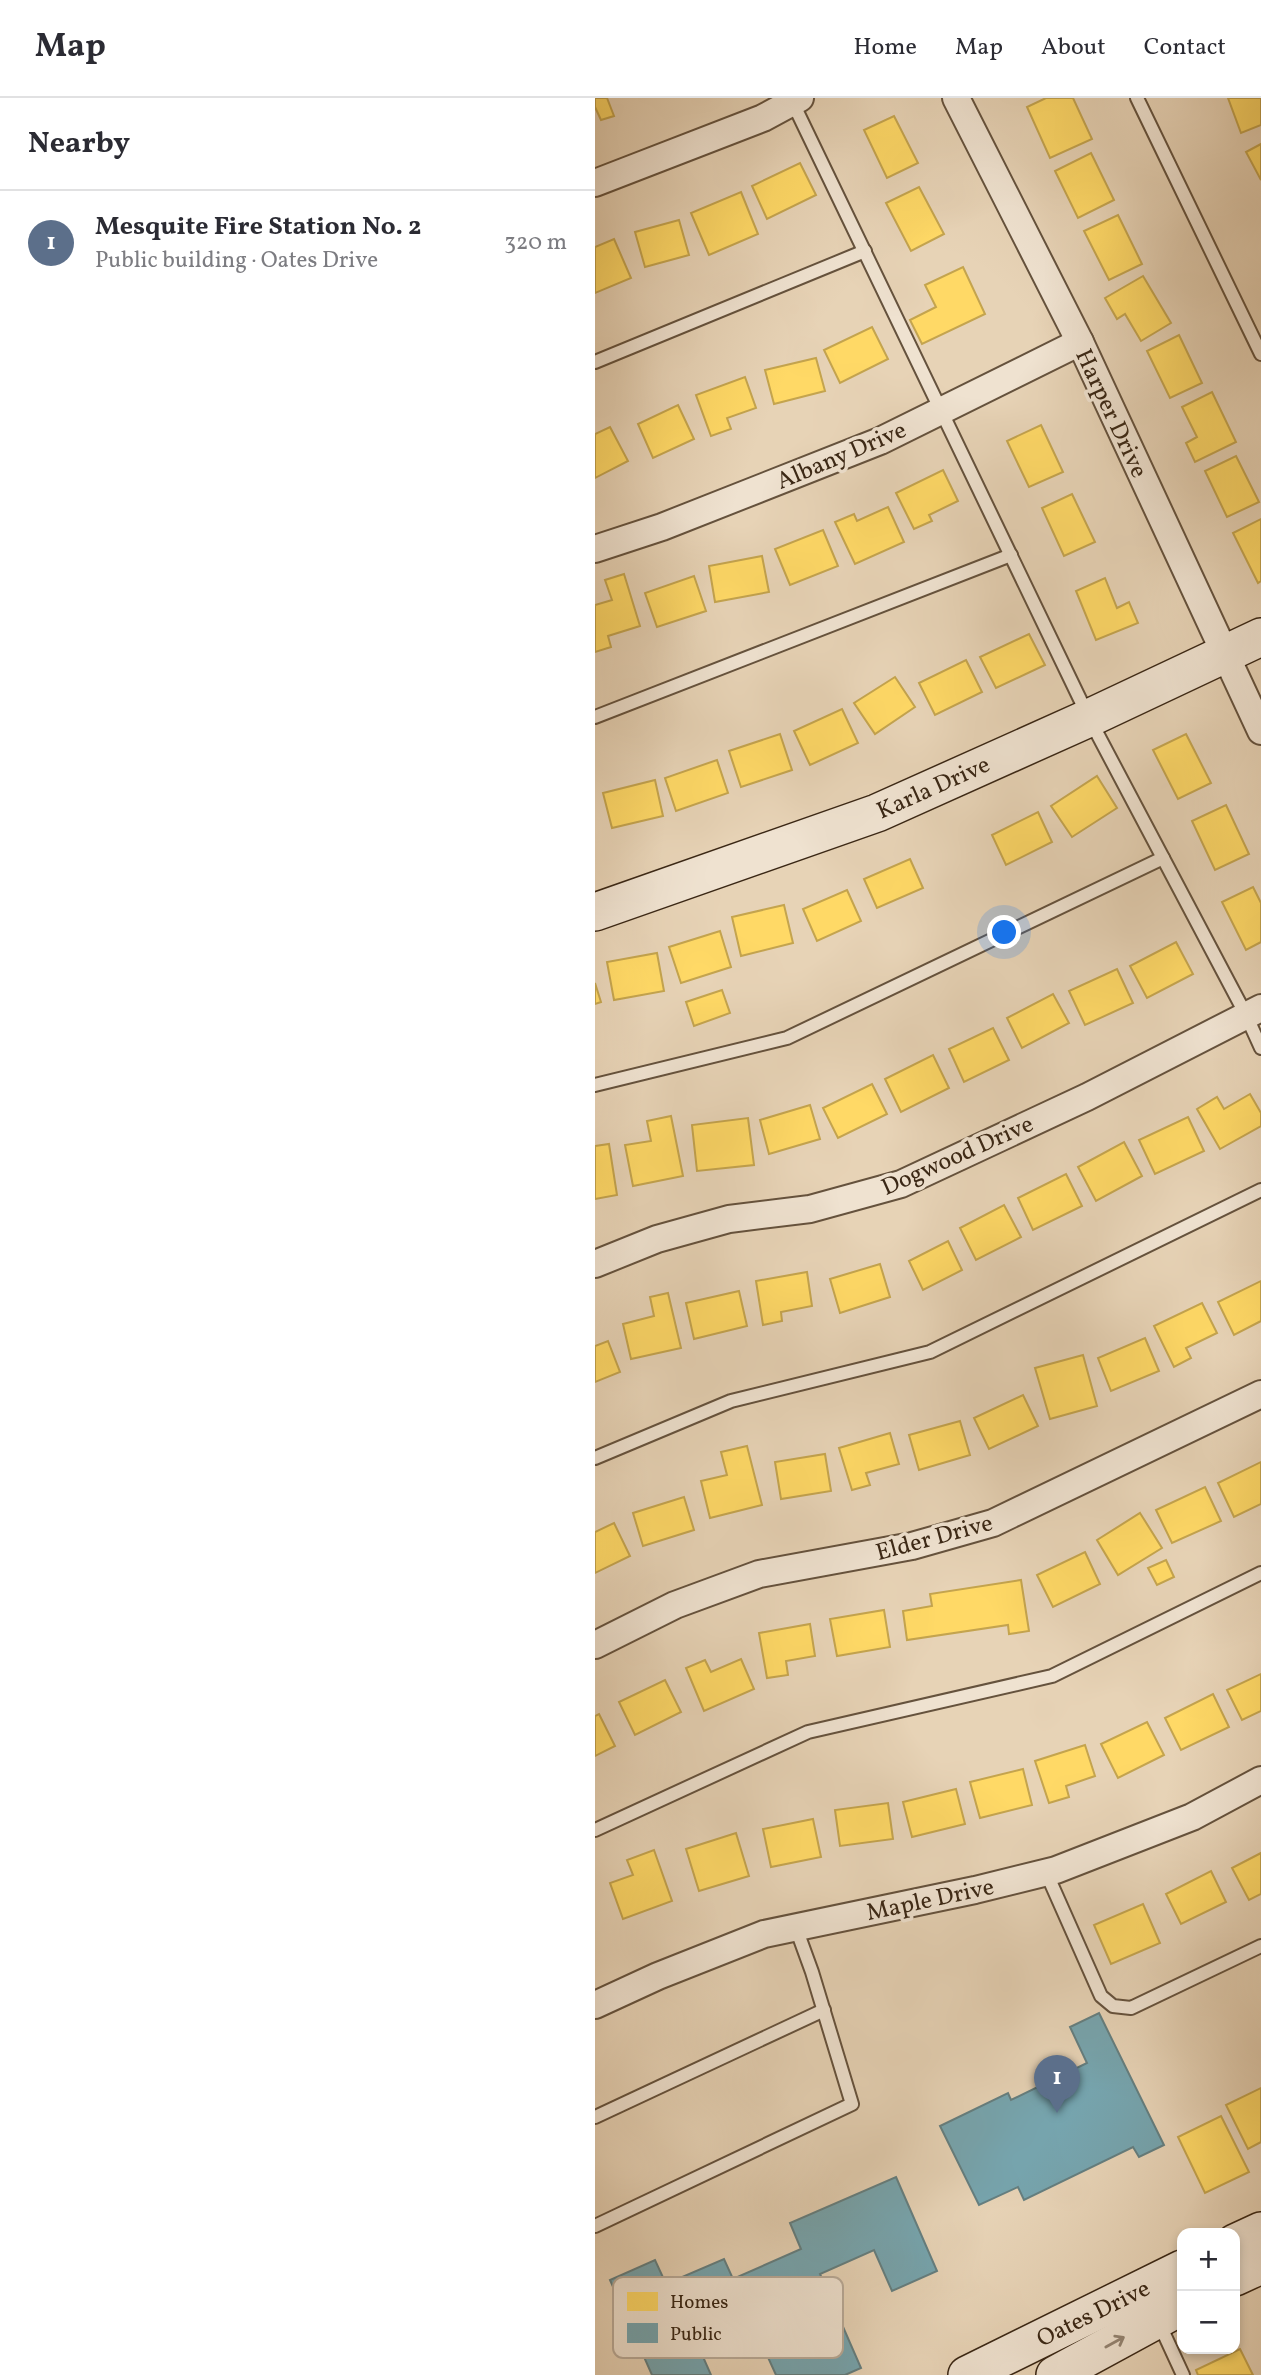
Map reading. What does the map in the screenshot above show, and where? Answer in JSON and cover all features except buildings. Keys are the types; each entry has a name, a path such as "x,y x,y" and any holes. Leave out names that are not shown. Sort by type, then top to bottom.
{"street":[{"name":"Harper Drive","path":"956,98 1080,342 1261,731"},
{"path":"595,183 763,118 794,99"},
{"name":"Albany Drive","path":"595,549 662,527 880,441 1080,342"},
{"name":"Karla Drive","path":"595,912 877,813 1261,637"},
{"name":"Dogwood Drive","path":"595,1264 657,1239 729,1219 810,1209 901,1184 1087,1097 1254,1012"},
{"name":"Elder Drive","path":"595,1645 675,1605 759,1574 912,1546 993,1523 1261,1394"},
{"name":"Maple Drive","path":"595,2005 658,1976 764,1934 975,1890 1046,1872 1121,1846 1192,1817 1261,1780"},
{"path":"1240,2242 1261,2231"},
{"path":"1240,2275 1261,2265"},
{"name":"Oates Drive","path":"976,2373 1177,2272"},
{"name":"Oates Drive","path":"1055,2375 1170,2313"}],"lane":[{"path":"1137,98 1261,354"},
{"path":"794,99 1089,718 1163,858 1254,1012 1261,1048"},
{"path":"595,362 865,251"},
{"path":"595,717 1011,555"},
{"path":"595,1085 787,1038 1163,858"},
{"path":"595,1458 731,1401 930,1352 1261,1190"},
{"path":"595,1830 809,1732 1052,1675 1261,1573"},
{"path":"1046,1872 1101,1996 1114,2006 1131,2008 1261,1946"},
{"path":"595,2226 852,2104 796,1928"},
{"path":"595,2117 824,2010"},
{"path":"1170,2313 1183,2375"}],"place":[{"name":"Mesquite Fire Station No. 2","path":"1057,2113"}]}
